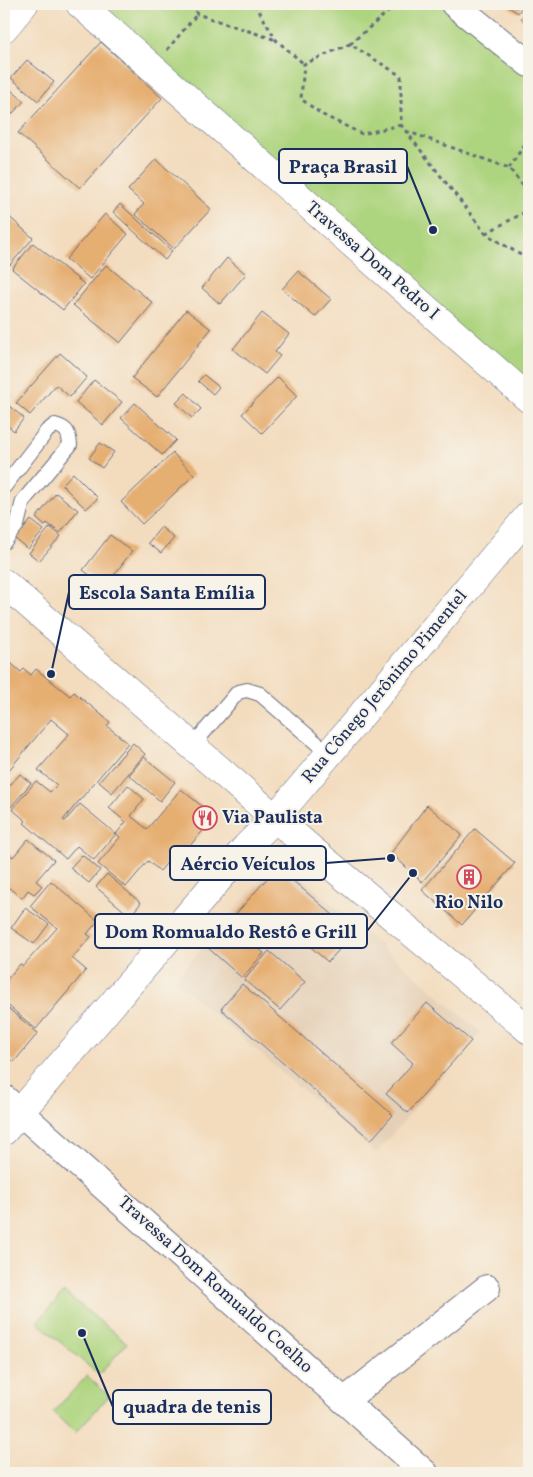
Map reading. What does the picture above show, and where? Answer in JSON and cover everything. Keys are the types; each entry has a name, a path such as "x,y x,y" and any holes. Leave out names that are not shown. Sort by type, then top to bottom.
{"street":[{"path":"4,28 24,4"},
{"name":"Travessa Dom Pedro I","path":"80,4 529,399"},
{"path":"454,4 529,64"},
{"name":"Rua Cônego Jerônimo Pimentel","path":"9,1114 247,846 276,816 529,515"},
{"path":"4,583 276,816 311,849 529,1030"},
{"name":"Travessa Dom Romualdo Coelho","path":"9,1114 344,1401 425,1473"},
{"path":"344,1401 487,1288"}],"lane":[{"path":"4,487 47,431 55,425 64,427 69,434 70,445 23,501 17,525 4,542"},
{"path":"193,745 238,692 247,690 260,694 329,754"}],"path":[{"path":"192,4 197,14 276,40"},
{"path":"255,4 276,40 304,64"},
{"path":"304,64 350,44 397,4"},
{"path":"166,52 197,14"},
{"path":"350,44 401,76 400,124 486,234 529,260"},
{"path":"304,64 301,99 323,115 362,134 400,124"},
{"path":"406,131 509,168 529,193"},
{"path":"509,168 529,138"},
{"path":"486,234 529,210"}],"shaded area":[{"path":"279,859 481,1032 376,1153 174,980"}],"green space":[{"path":"80,4 449,4 529,64 529,398"},
{"path":"64,1292 127,1343 99,1375 37,1322"},
{"path":"87,1376 109,1396 75,1433 53,1412"}],"building":[{"path":"504,4 524,4 518,13"},
{"path":"529,6 529,24 521,19"},
{"path":"101,42 162,98 80,188 18,133"},
{"path":"27,60 54,82 38,101 11,78"},
{"path":"6,86 24,101 4,123 4,88"},
{"path":"156,159 211,209 174,249 135,214 144,204 128,190"},
{"path":"120,204 172,251 165,260 113,212"},
{"path":"4,212 33,238 10,265 4,260"},
{"path":"105,214 128,234 90,279 66,259"},
{"path":"33,243 84,284 63,310 12,269"},
{"path":"227,258 246,274 220,304 202,288"},
{"path":"106,265 153,303 120,343 73,305"},
{"path":"298,271 331,299 315,317 282,289"},
{"path":"186,310 211,329 157,397 132,378"},
{"path":"262,313 289,334 275,352 280,356 265,374 233,349"},
{"path":"60,353 87,377 70,397 56,385 30,415 16,403"},
{"path":"204,375 219,387 213,394 198,381"},
{"path":"278,377 297,396 262,433 242,414"},
{"path":"94,380 122,402 103,425 76,402"},
{"path":"186,393 201,409 192,418 176,403"},
{"path":"135,403 176,440 162,455 121,418"},
{"path":"8,405 24,418 14,431 4,422 4,410"},
{"path":"100,443 114,452 102,468 89,458"},
{"path":"173,453 194,475 142,524 121,502"},
{"path":"73,473 98,498 86,509 62,485"},
{"path":"56,493 78,510 60,533 47,523 45,526 36,518"},
{"path":"31,520 44,530 28,549 15,539"},
{"path":"50,527 61,536 39,561 29,553"},
{"path":"161,527 174,538 161,553 148,543"},
{"path":"110,535 132,551 105,587 83,570"},
{"path":"4,657 21,672 24,669 31,675 36,669 70,696 74,692 110,722 107,726 128,743 63,820 65,821 80,804 116,834 94,860 77,846 66,859 24,823 26,821 12,809 36,781 50,792 57,785 38,770 69,734 51,719 4,776"},
{"path":"133,743 145,754 112,793 99,782"},
{"path":"144,757 175,782 160,801 129,775"},
{"path":"20,774 31,783 11,807 4,801 4,792"},
{"path":"128,785 144,799 131,816 147,829 181,789 215,817 180,857 175,853 160,871 148,861 126,887 98,864 120,837 116,834 126,822 109,808"},
{"path":"427,805 462,835 422,882 391,853"},
{"name":"Rio Nilo","path":"475,829 515,863 462,925 422,890"},
{"path":"28,839 54,860 36,881 42,886 34,894 28,890 22,898 4,884 4,850 13,857"},
{"path":"82,855 100,870 89,883 70,868"},
{"path":"277,867 354,933 328,962 277,918 253,944 264,953 242,978 207,947"},
{"path":"107,874 141,903 130,916 96,887"},
{"path":"51,881 98,921 87,934 91,937 72,958 86,970 36,1029 4,1002 4,983 20,964 23,966 57,928 30,906"},
{"path":"25,908 49,924 34,944 11,928"},
{"path":"269,951 305,982 280,1010 244,980"},
{"path":"242,984 393,1115 371,1140 221,1009"},
{"path":"427,1003 471,1041 408,1113 386,1094 413,1063 391,1043"},
{"path":"4,1005 38,1033 14,1062 4,1053"}],"place":[{"name":"Praça Brasil","path":"433,230"},
{"name":"Escola Santa Emília","path":"51,674"},
{"name":"Via Paulista","path":"205,818"},
{"name":"Aércio Veículos","path":"391,858"},
{"name":"Dom Romualdo Restô e Grill","path":"413,873"},
{"name":"Rio Nilo","path":"469,877"},
{"name":"quadra de tenis","path":"82,1333"}]}
